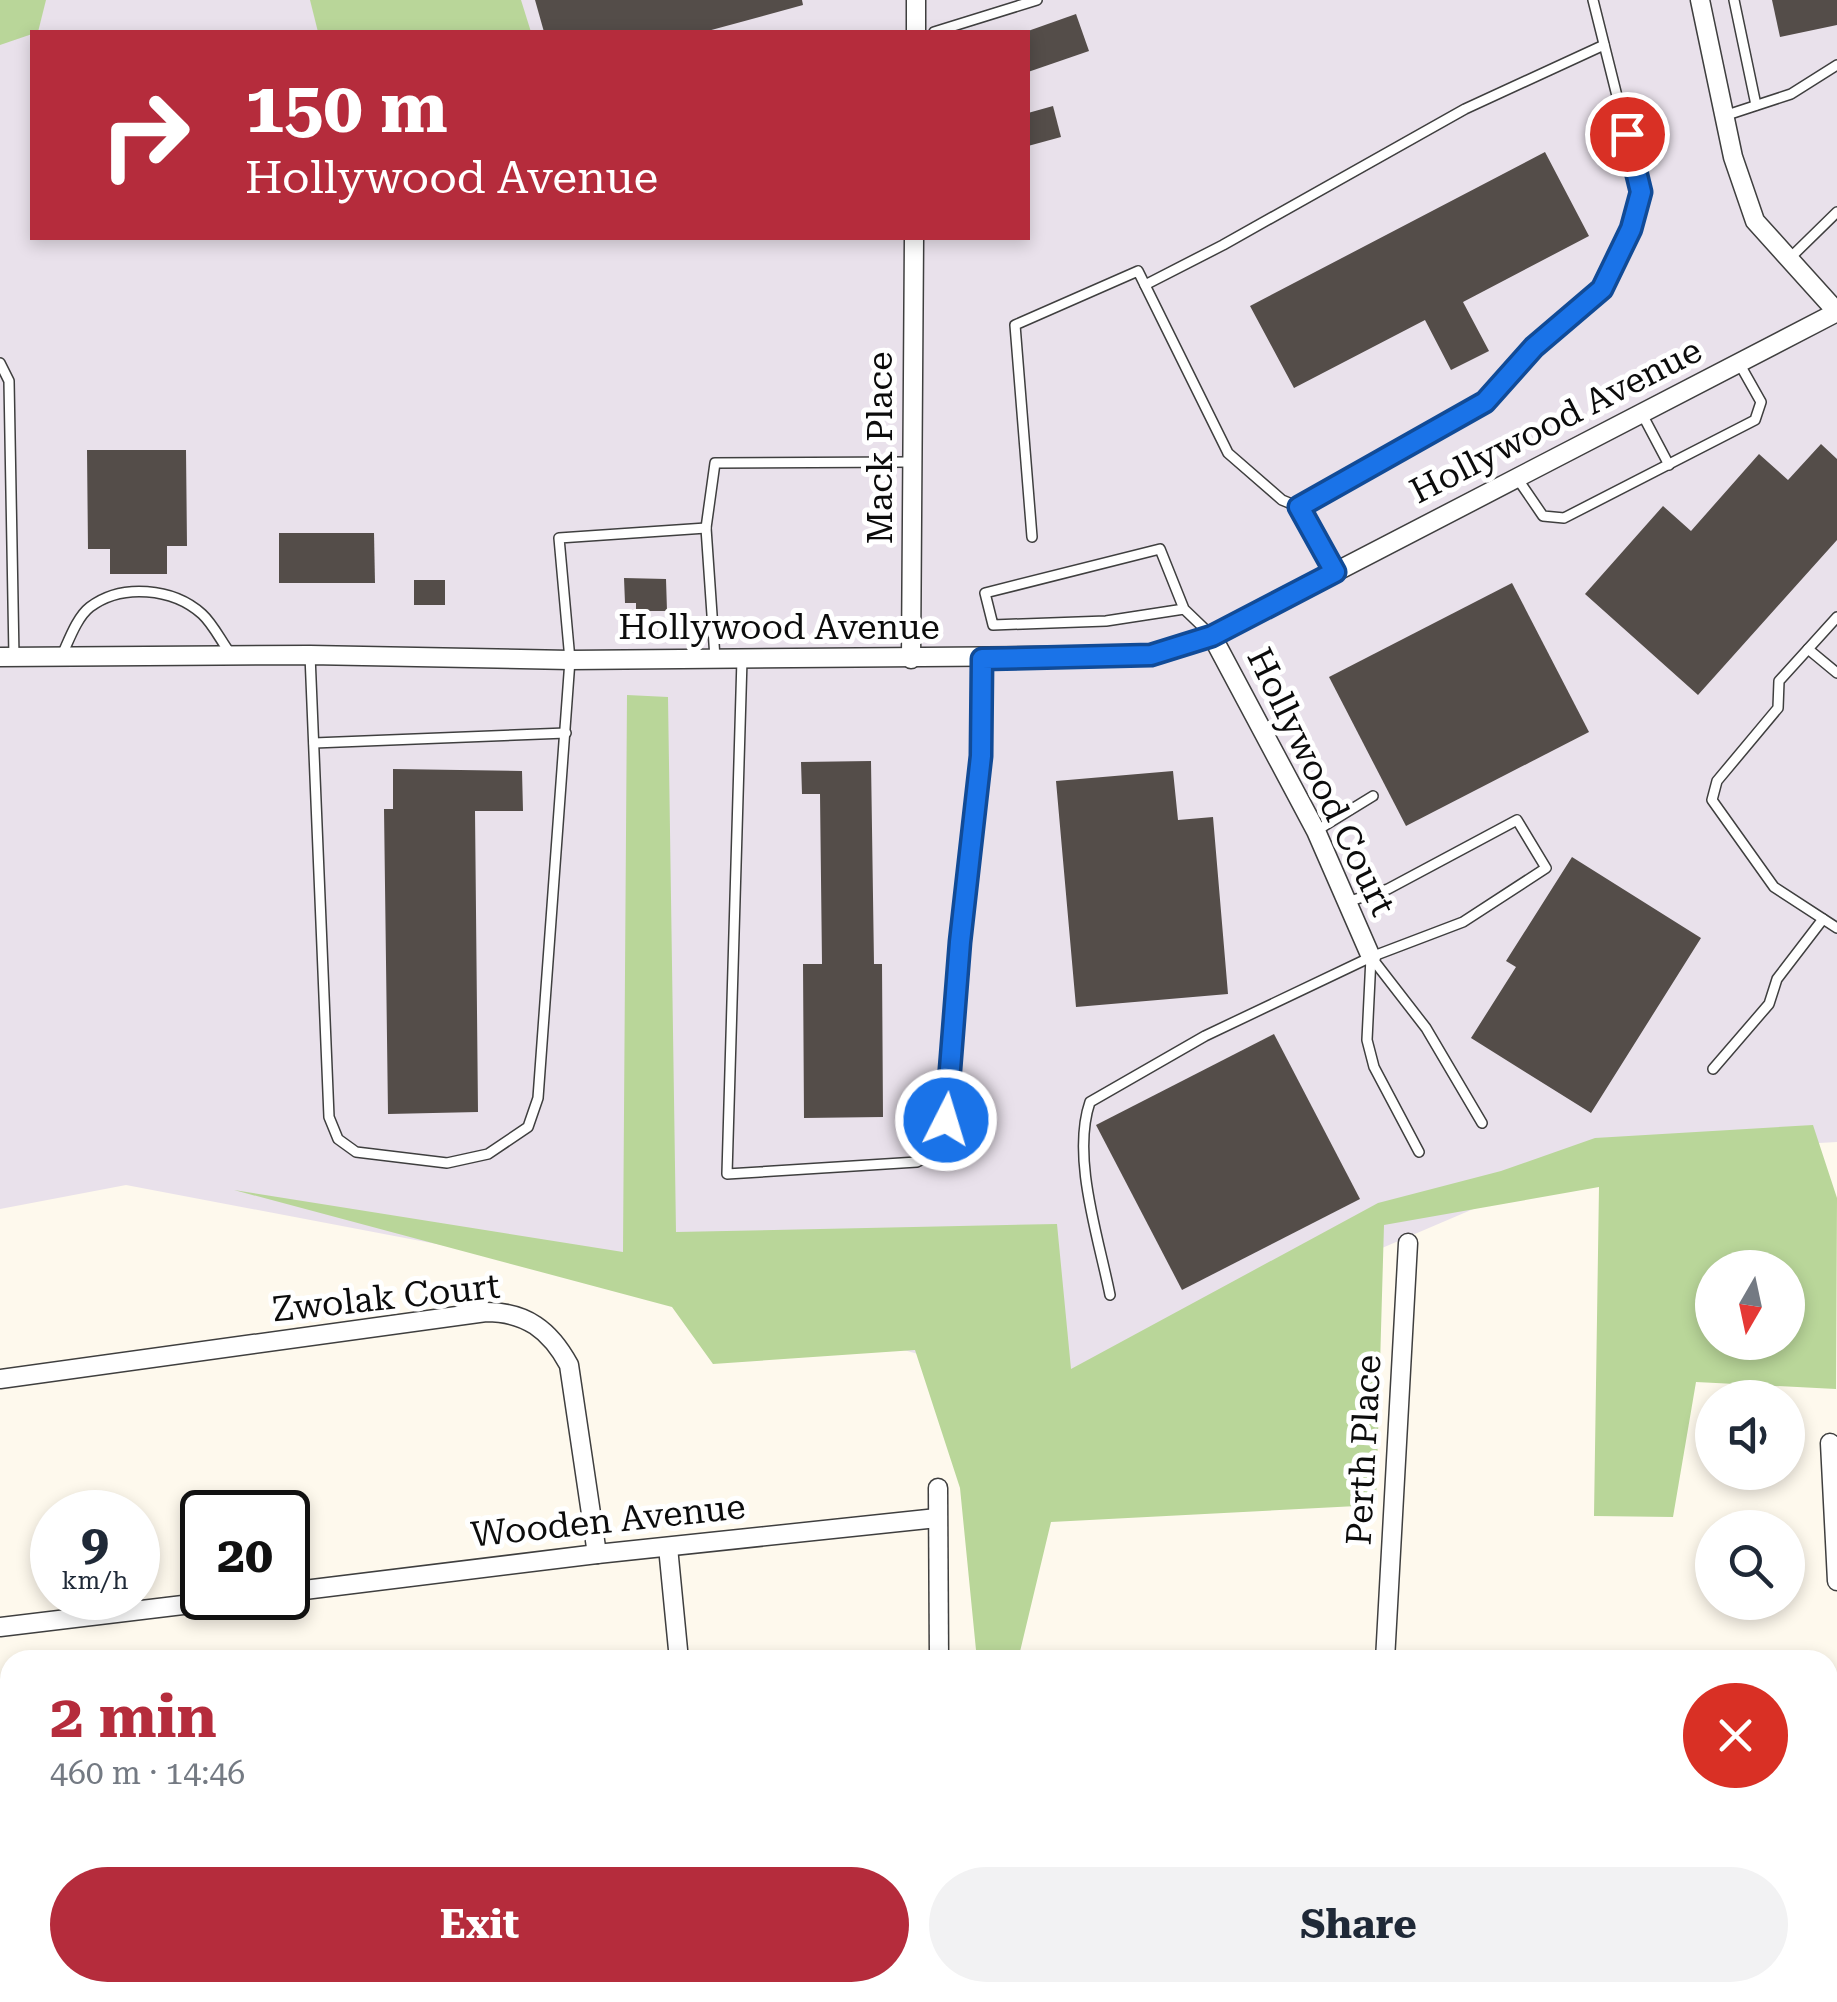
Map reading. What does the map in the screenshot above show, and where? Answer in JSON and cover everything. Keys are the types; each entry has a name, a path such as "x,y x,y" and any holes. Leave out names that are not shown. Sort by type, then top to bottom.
{"street":[{"path":"916,0 916,30"},
{"path":"1700,0 1733,157 1755,221 1837,312"},
{"name":"Mack Place","path":"911,659 914,240"},
{"name":"Hollywood Avenue","path":"7,657 310,655 570,660 1151,655 1212,636 1837,312"},
{"name":"Hollywood Court","path":"1212,636 1316,831 1371,957"},
{"name":"Perth Place","path":"1386,1650 1408,1243"},
{"name":"Zwolak Court","path":"0,1379 486,1312 518,1315 540,1326 557,1343 568,1365 597,1554"},
{"path":"1830,1443 1837,1581"},
{"path":"938,1488 939,1650"},
{"name":"Wooden Avenue","path":"310,1589 936,1518"},
{"path":"668,1547 679,1650"},
{"path":"0,1627 180,1605"}],"lane":[{"path":"940,30 1037,0"},
{"path":"1299,507 1485,402 1534,347 1602,289 1631,229 1641,192 1593,0"},
{"path":"1734,0 1756,106"},
{"path":"1146,285 1465,109 1604,45"},
{"path":"1724,116 1791,94 1837,65"},
{"path":"1789,258 1837,212"},
{"path":"1032,537 1015,325 1138,271 1228,453 1282,500 1299,507 1335,572"},
{"path":"0,363 9,381 7,657"},
{"path":"1517,478 1543,516 1564,518 1755,420 1761,402 1739,363"},
{"path":"1642,414 1668,464"},
{"path":"716,659 706,528 716,463 912,462"},
{"path":"310,655 329,1117 338,1139 356,1152 446,1163 488,1154 528,1127 538,1098 570,660 559,538 706,528"},
{"path":"1184,609 1106,621 992,624 984,593 1160,549 1184,609 1212,636"},
{"path":"62,656 89,607 118,595 146,590 171,597 202,614 231,656"},
{"path":"1837,617 1779,681 1778,708 1717,781 1712,800 1774,887 1837,928"},
{"path":"1808,648 1837,673"},
{"path":"742,659 727,1174 917,1162 944,1148 960,942 981,756 982,659"},
{"path":"314,743 566,733"},
{"path":"1316,831 1373,796"},
{"path":"1110,1295 1085,1167 1085,1118 1090,1102 1205,1036 1371,957 1463,922 1546,868 1517,820 1388,890 1347,902"},
{"path":"1713,1068 1770,1004 1777,979 1823,919"},
{"path":"1371,957 1426,1028 1482,1123"},
{"path":"1371,957 1367,1040 1374,1067 1419,1152"}],"shaded area":[{"path":"0,0 1837,0 1837,1142 1586,1161 1047,1391 730,1300 126,1185 0,1209"}],"green space":[{"path":"0,0 46,0 38,30 30,30 30,35 0,45"},
{"path":"310,0 521,0 530,30 318,30"},
{"path":"627,695 668,697 676,1232 1057,1224 1071,1369 1378,1203 1501,1171 1595,1138 1813,1125 1837,1198 1836,1389 1805,1387 1805,1380 1695,1380 1673,1517 1594,1516 1599,1187 1384,1225 1376,1505 1051,1522 1020,1650 976,1650 960,1488 915,1350 713,1364 672,1307 234,1190 623,1252"}],"building":[{"path":"535,0 802,0 803,5 711,30 543,30"},
{"path":"1772,0 1837,0 1837,25 1780,37"},
{"path":"1076,14 1089,51 1030,71 1030,30"},
{"path":"1053,106 1061,137 1030,145 1030,112"},
{"path":"1545,152 1589,236 1463,302 1489,351 1451,370 1425,320 1294,388 1250,306"},
{"path":"1821,444 1837,459 1837,540 1698,695 1585,594 1663,506 1691,531 1759,454 1788,480"},
{"path":"87,450 186,450 187,546 167,546 167,574 110,574 110,549 88,549"},
{"path":"279,533 374,533 375,583 279,583"},
{"path":"624,578 666,579 667,611 636,611 636,603 625,603"},
{"path":"414,580 445,580 445,605 414,605"},
{"path":"1512,583 1589,732 1406,826 1329,677"},
{"path":"871,761 874,964 882,964 883,1117 804,1118 803,964 822,964 820,794 802,794 801,762"},
{"path":"393,769 522,771 523,811 475,811 478,1112 388,1114 384,809 393,809"},
{"path":"1173,771 1178,820 1213,817 1228,994 1076,1007 1056,781"},
{"path":"1572,857 1701,938 1591,1113 1471,1038 1516,967 1506,961"},
{"path":"1274,1034 1360,1199 1182,1290 1096,1125"}],"route":[{"path":"946,1120 960,942 981,756 982,659 1151,655 1212,636 1335,572 1299,507 1485,402 1534,347 1602,289 1631,229 1641,192 1627,134"}]}
